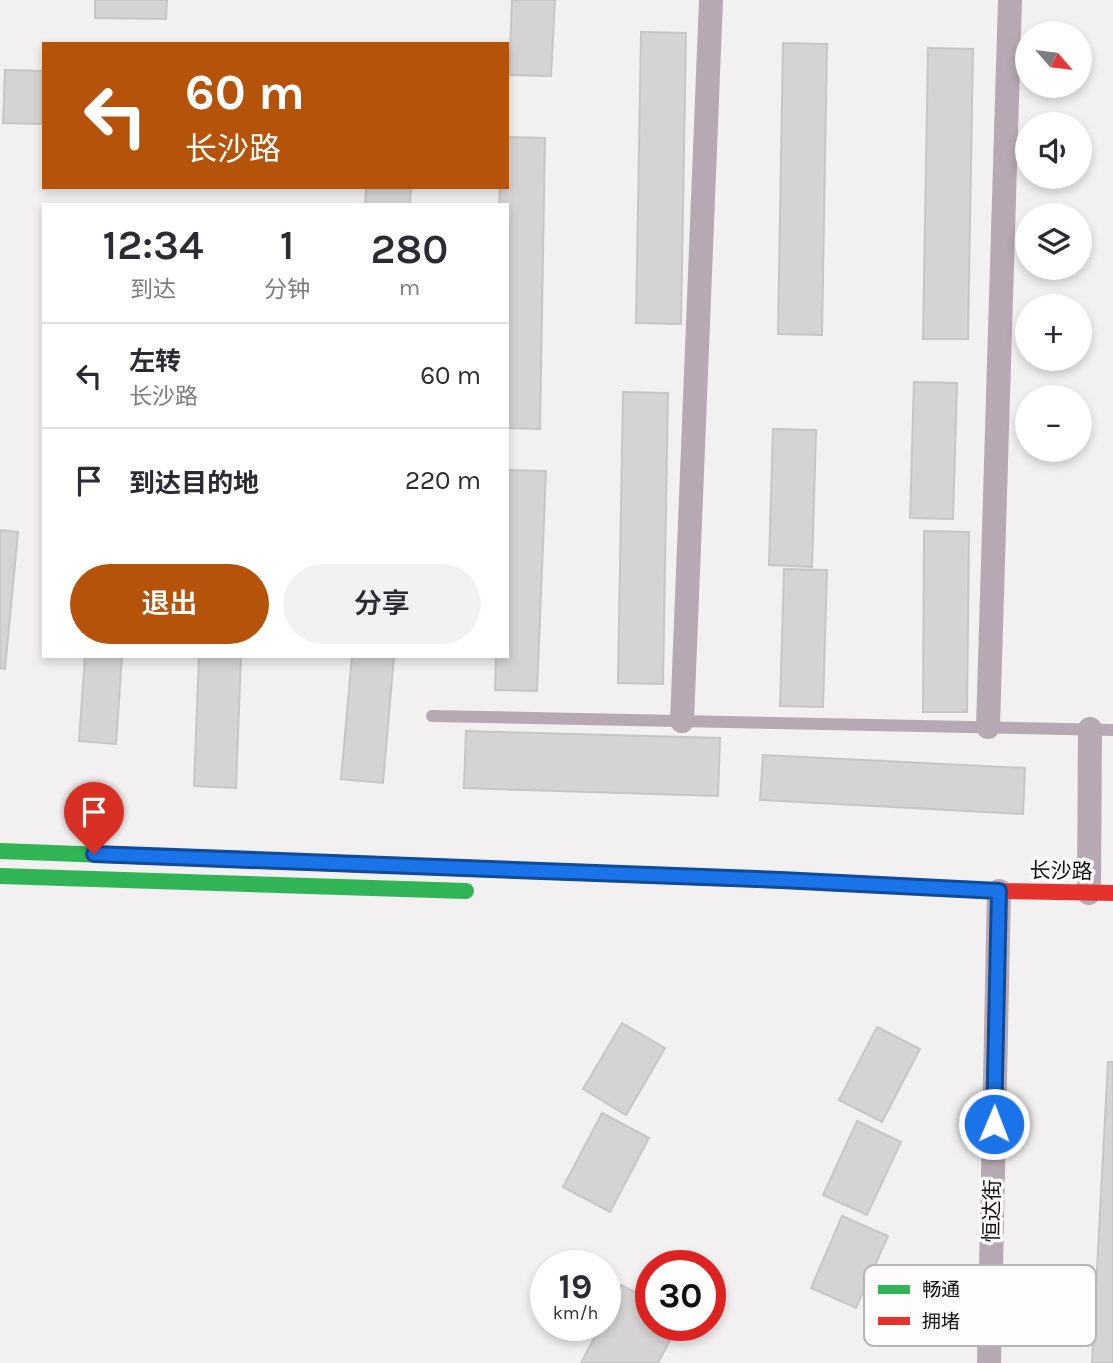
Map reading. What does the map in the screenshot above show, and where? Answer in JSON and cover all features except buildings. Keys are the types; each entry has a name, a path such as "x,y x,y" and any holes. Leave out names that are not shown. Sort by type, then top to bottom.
{"street":[{"path":"682,721 711,0"},
{"path":"988,727 1010,0"},
{"path":"1101,729 1101,893"},
{"name":"长沙路","path":"0,851 781,880 997,907 1101,893"},
{"path":"0,876 483,891"},
{"name":"恒达街","path":"991,1265 997,907"}],"lane":[{"path":"432,716 1101,729"}],"traffic: fast":[{"path":"0,851 850,883"},
{"path":"0,876 466,891"}],"traffic: jam":[{"path":"850,883 999,891 1113,893"}],"route":[{"path":"94,854 999,891 994,1124"}]}
